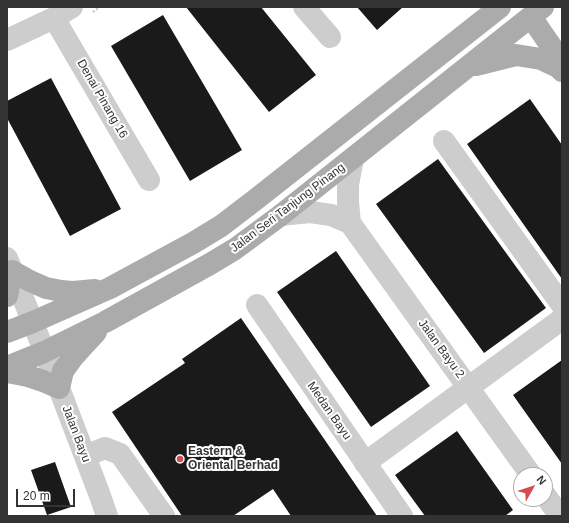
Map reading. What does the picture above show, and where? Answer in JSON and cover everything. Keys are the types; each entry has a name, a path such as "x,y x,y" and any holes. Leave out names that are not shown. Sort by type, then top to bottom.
{"main road":[{"path":"7,332 110,288 186,247 221,226 500,7"},
{"path":"537,12 562,62"},
{"name":"Jalan Seri Tanjung Pinang","path":"7,367 44,352 105,322 210,264 234,249 281,215 537,12"},
{"path":"468,67 516,55 541,58 558,67 562,71"},
{"path":"10,264 30,281 46,288 73,292 110,288"},
{"path":"7,296 10,264"},
{"path":"7,372 38,380 59,388 63,371 73,357 105,322"}],"street":[{"path":"304,7 330,37"},
{"path":"7,40 63,13"},
{"name":"Denai Pinang 16","path":"63,13 149,180"},
{"path":"444,141 562,305"},
{"path":"281,215 310,212 331,215 350,222 348,185 353,158"},
{"name":"Jalan Bayu 2","path":"350,222 525,467"},
{"name":"Jalan Bayu","path":"10,264 85,456 106,516"},
{"name":"Medan Bayu","path":"257,305 402,516"},
{"path":"365,462 562,319"},
{"path":"85,456 105,448 120,454 164,516"},
{"path":"553,506 561,516"}],"building":[{"path":"186,7 261,7 316,75 269,112"},
{"path":"357,7 403,7 377,30"},
{"path":"163,15 242,150 190,181 111,46"},
{"path":"51,78 121,209 70,236 7,118 7,101"},
{"path":"530,99 562,145 562,279 467,144"},
{"path":"438,159 546,308 484,353 376,204"},
{"path":"336,251 430,386 371,427 277,292"},
{"path":"241,318 377,516 291,516 273,489 233,516 182,516 112,412 185,363 182,359"},
{"path":"562,360 562,464 513,395"},
{"path":"457,431 513,510 505,516 425,516 395,475"},
{"path":"55,462 71,507 47,515 31,470"}],"place":[{"name":"Eastern & Oriental Berhad","path":"180,459"}]}
